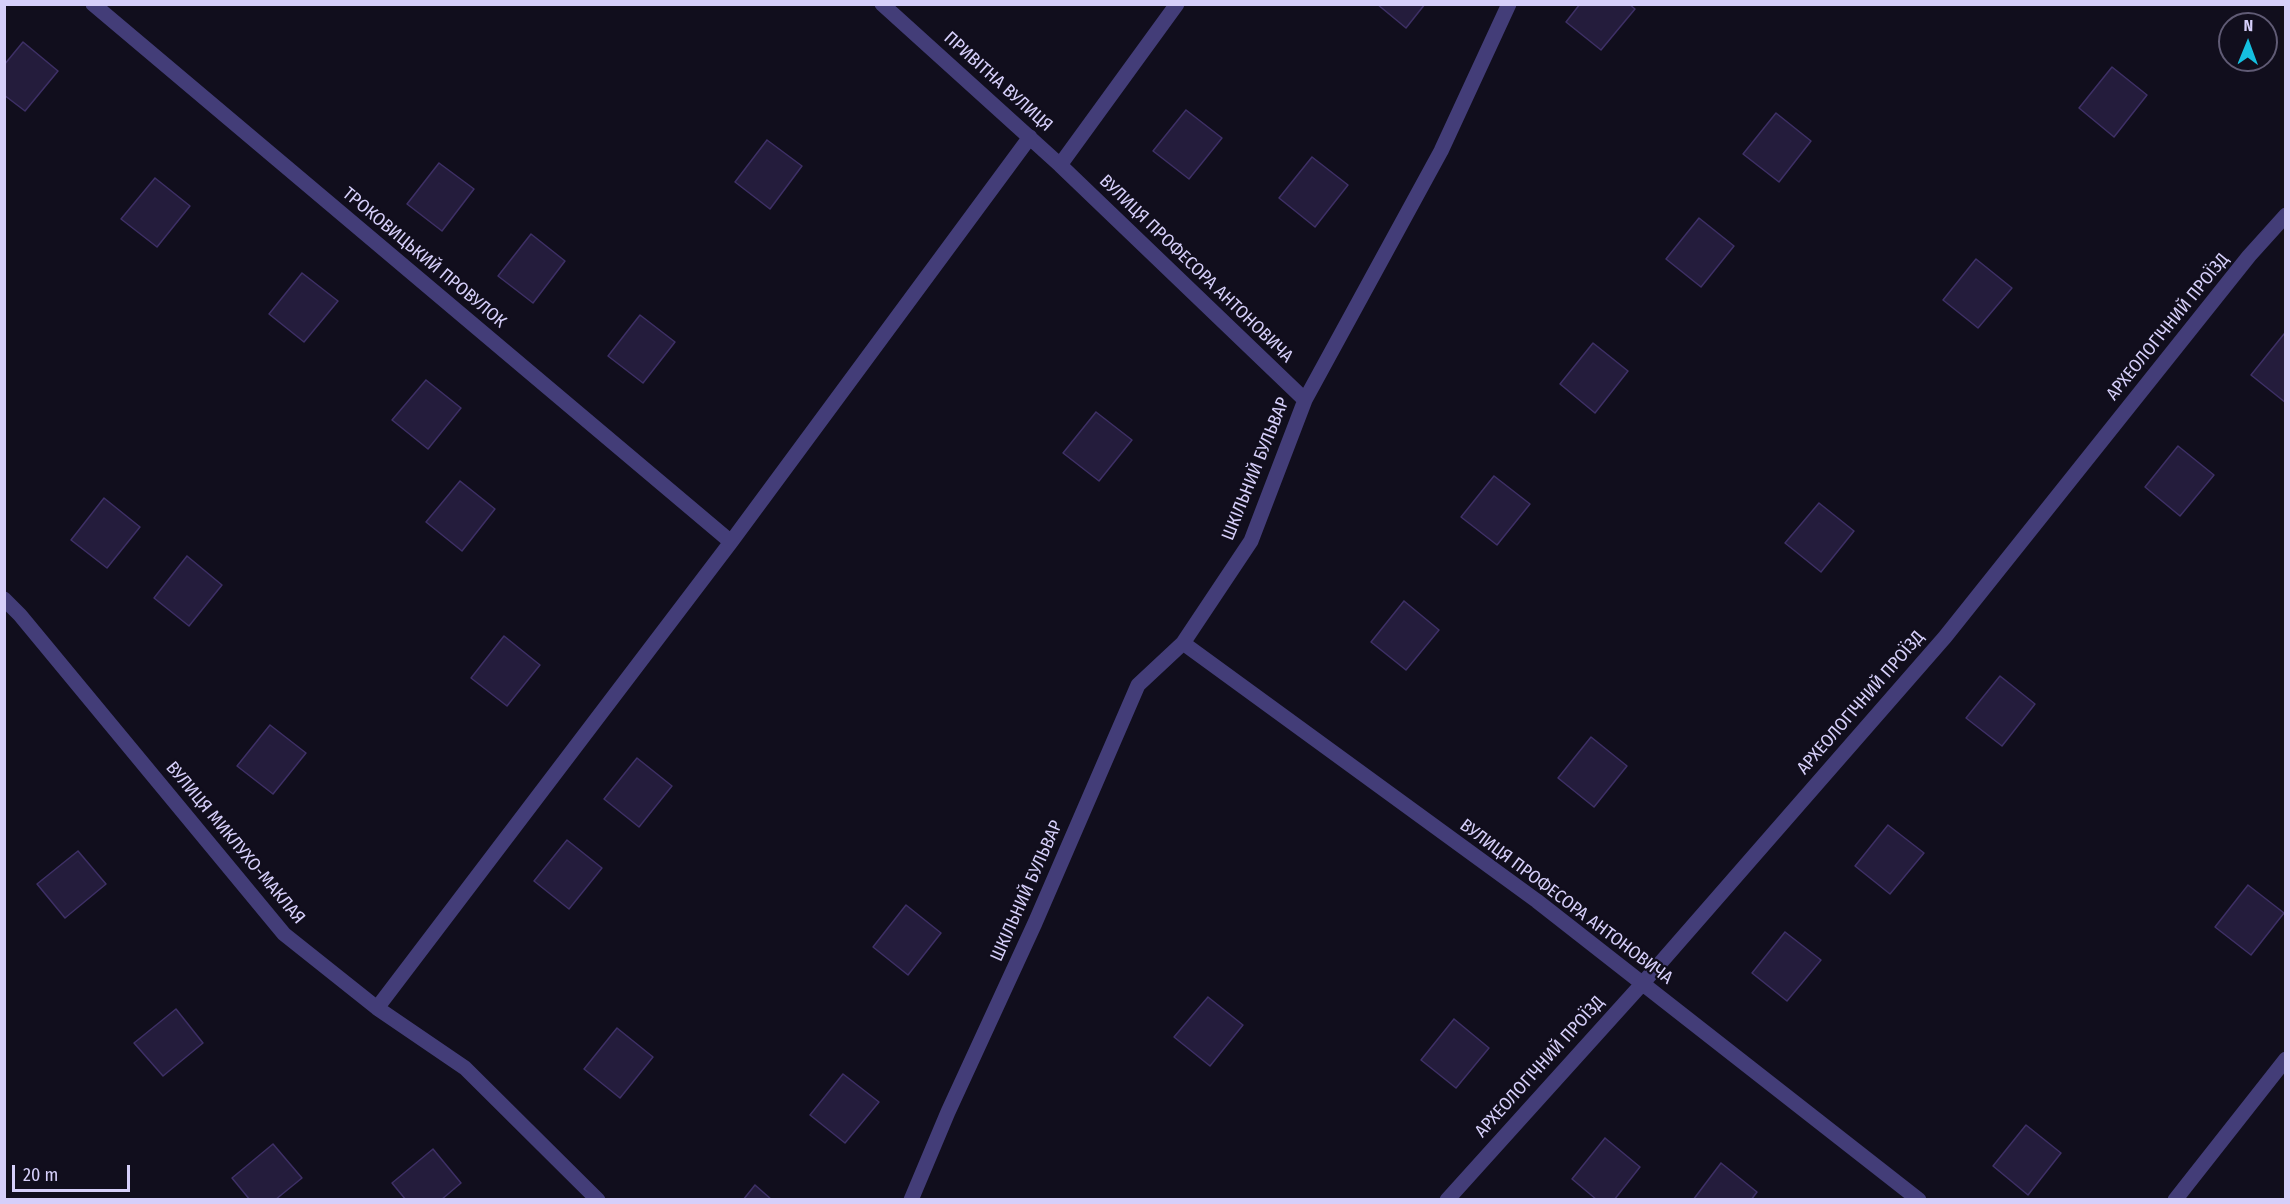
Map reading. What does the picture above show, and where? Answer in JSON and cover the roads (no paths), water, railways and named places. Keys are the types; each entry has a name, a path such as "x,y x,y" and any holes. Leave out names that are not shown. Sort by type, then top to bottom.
{"street":[{"name":"ТРОКОВИЦЬКИЙ ПРОВУЛОК","path":"93,4 731,542"},
{"name":"ПРИВІТНА ВУЛИЦЯ","path":"882,4 1060,165"},
{"path":"1060,165 1177,4"},
{"name":"ШКІЛЬНИЙ БУЛЬВАР","path":"911,1200 1138,686 1183,643 1251,541 1305,400 1441,151 1509,4"},
{"path":"377,1008 731,542 1030,138"},
{"name":"ВУЛИЦЯ ПРОФЕСОРА АНТОНОВИЧА","path":"1060,165 1305,400"},
{"name":"АРХЕОЛОГІЧНИЙ ПРОЇЗД","path":"1447,1200 1642,984 1945,637 2249,256 2286,215"},
{"name":"ВУЛИЦЯ МИКЛУХО-МАКЛАЯ","path":"4,599 28,624 284,934 377,1008 465,1068 598,1200"},
{"name":"ВУЛИЦЯ ПРОФЕСОРА АНТОНОВИЧА","path":"1183,643 1537,901 1919,1200"},
{"path":"2175,1200 2286,1059"}]}
